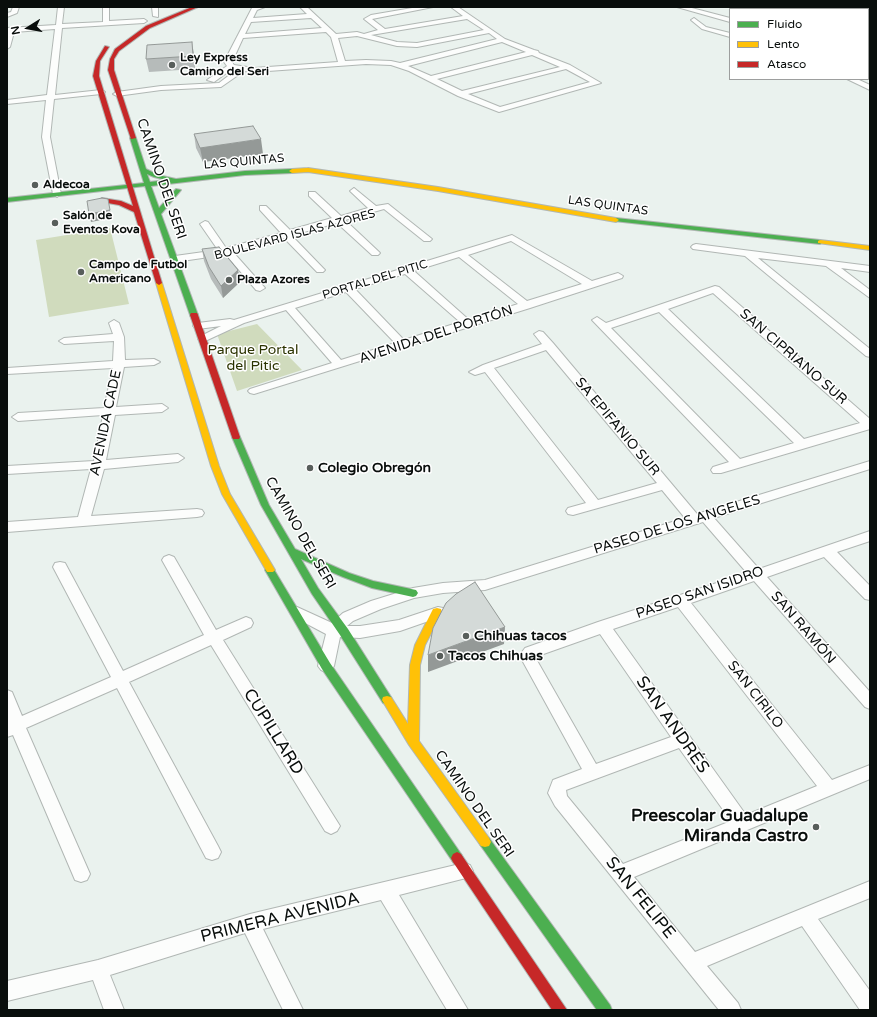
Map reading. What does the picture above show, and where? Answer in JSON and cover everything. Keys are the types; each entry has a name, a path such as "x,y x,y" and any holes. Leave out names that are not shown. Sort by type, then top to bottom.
{"main road":[{"path":"125,32 156,12 180,7"},
{"name":"CAMINO DEL SERI","path":"196,7 148,27 121,47 111,63 116,91 149,188 203,339 223,402 255,485 264,505 315,591 413,742 605,1010"},
{"name":"CAMINO DEL SERI","path":"114,40 102,54 96,69 101,92 220,480 292,610 326,666 560,1010"},
{"path":"144,170 177,185 158,213"},
{"name":"LAS QUINTAS","path":"149,188 284,170 318,171 343,176 438,189 601,218 870,248"},
{"name":"LAS QUINTAS","path":"254,182 293,178 343,176"},
{"name":"LAS QUINTAS","path":"177,185 198,188"},
{"path":"7,200 129,186 149,188"},
{"path":"137,211 121,202 98,200 133,195 149,188"},
{"path":"292,551 366,582 413,593"},
{"path":"413,742 415,665 420,645 438,612"}],"street":[{"path":"7,14 14,13 16,7"},
{"path":"57,194 46,137 61,7"},
{"path":"106,7 106,23"},
{"path":"262,7 255,9 240,36 228,62 231,67 242,70 379,62 402,65 461,94 500,110 597,83 536,52 503,40 454,7"},
{"path":"303,7 334,36 342,64"},
{"path":"383,31 367,19 412,8 430,7"},
{"path":"680,7 729,20"},
{"path":"249,20 313,16"},
{"path":"334,36 365,35 468,17"},
{"path":"694,20 704,28 729,35"},
{"path":"7,47 9,30 144,21"},
{"path":"240,36 328,30"},
{"path":"365,35 397,44 417,45 490,31"},
{"path":"402,65 503,40"},
{"path":"431,78 536,52"},
{"path":"197,84 211,80 231,67"},
{"path":"461,94 567,67"},
{"path":"116,91 161,86 197,84 221,85 242,70"},
{"path":"211,80 219,82 221,85"},
{"path":"853,80 870,88"},
{"path":"7,102 101,92"},
{"path":"354,191 374,209"},
{"path":"312,194 375,254"},
{"path":"263,208 320,270"},
{"path":"388,208 427,239"},
{"name":"BOULEVARD ISLAS AZORES","path":"340,221 374,209 388,208"},
{"name":"BOULEVARD ISLAS AZORES","path":"176,262 227,253 388,208"},
{"path":"205,224 227,253 260,288"},
{"name":"PORTAL DEL PITIC","path":"198,326 240,321 511,238 516,239 592,285"},
{"path":"696,247 870,269"},
{"path":"461,254 526,306"},
{"path":"749,254 870,354"},
{"path":"829,264 870,295"},
{"path":"407,270 468,324"},
{"name":"AVENIDA DEL PORTÓN","path":"254,391 404,345 618,276"},
{"path":"348,288 404,345"},
{"name":"SAN CIPRIANO SUR","path":"660,307 715,289 870,424"},
{"path":"289,307 340,365"},
{"path":"737,463 600,323 660,307 802,444"},
{"name":"PORTAL DEL PITIC","path":"203,339 240,321"},
{"name":"AVENIDA CADE","path":"83,522 99,465 119,364 119,336 114,323"},
{"name":"SA EPIFANIO SUR","path":"539,334 666,485 700,518"},
{"path":"64,342 119,336"},
{"path":"474,372 549,345"},
{"path":"7,370 154,362"},
{"path":"487,367 594,505"},
{"path":"18,417 162,408"},
{"path":"717,470 870,424"},
{"path":"7,470 99,465 178,458"},
{"name":"PASEO DE LOS ANGELES","path":"485,585 870,465"},
{"path":"573,511 666,485"},
{"path":"7,527 197,513"},
{"name":"SAN RAMÓN","path":"700,518 756,574 870,703"},
{"name":"PASEO SAN ISIDRO","path":"592,772 529,660 528,656 530,652 602,626 870,536"},
{"path":"826,550 870,595"},
{"name":"CUPILLARD","path":"169,560 214,638 331,826"},
{"path":"60,567 212,852"},
{"path":"292,610 339,629 369,631 394,627 438,612 451,598 485,585"},
{"path":"326,666 339,629 362,610 413,593 451,598 485,585"},
{"name":"SAN CIRILO","path":"681,600 829,789"},
{"path":"12,728 246,623"},
{"name":"SAN ANDRÉS","path":"602,626 742,822"},
{"path":"7,696 12,728 81,874"},
{"path":"592,772 682,740"},
{"name":"SAN FELIPE","path":"592,772 559,785 556,789 557,796 731,1010"},
{"path":"620,874 742,822 870,772"},
{"name":"PRIMERA AVENIDA","path":"7,991 98,969 250,923 386,891 464,870"},
{"path":"693,962 806,917 870,889"},
{"path":"386,891 458,1010"},
{"path":"806,917 870,1008"},
{"path":"250,923 293,1010"},
{"path":"98,969 114,1010"}],"green space":[{"path":"747,7 870,7 870,34 869,8"},
{"name":"Campo de Futbol Americano","path":"110,228 129,304 49,317 36,240"},
{"name":"Parque Portal del Pitic","path":"257,324 302,370 237,391 217,334"}],"building":[{"path":"192,42 193,56 146,59 147,45"},
{"path":"253,126 261,139 200,148 194,134"},
{"path":"102,198 108,199 110,210 89,214 87,201"},
{"path":"219,247 238,270 221,286 209,267 202,249"},
{"path":"475,582 505,627 428,655 433,628 446,603 456,594"}],"traffic: fast":[{"path":"133,138 150,193 194,315"},
{"path":"143,170 156,176 177,181"},
{"path":"7,200 245,173 292,171"},
{"path":"158,213 178,190"},
{"path":"616,220 820,242"},
{"path":"236,437 265,505 315,591 344,632 387,700"},
{"path":"292,551 346,575 372,584 413,593"},
{"path":"270,570 326,666 457,858"},
{"path":"485,842 605,1010"}],"traffic: slow":[{"path":"292,171 308,170 438,189 616,220"},
{"path":"820,242 870,248"},
{"path":"159,283 215,466 226,494 270,570"},
{"path":"413,742 415,665 420,645 437,612"},
{"path":"387,700 413,742 485,842"}],"traffic: jam":[{"path":"133,138 111,70 112,59 117,50 148,27 196,7"},
{"path":"107,47 98,61 96,76 159,283"},
{"path":"102,200 121,203 137,211"},
{"path":"194,315 236,437"},
{"path":"457,858 560,1010"}],"place":[{"name":"Ley Express Camino del Seri","path":"172,65"},
{"name":"Aldecoa","path":"35,185"},
{"name":"Salón de Eventos Kova","path":"55,223"},
{"name":"Campo de Futbol Americano","path":"81,272"},
{"name":"Plaza Azores","path":"229,280"},
{"name":"Colegio Obregón","path":"310,468"},
{"name":"Chihuas tacos","path":"466,636"},
{"name":"Tacos Chihuas","path":"440,656"},
{"name":"Preescolar Guadalupe Miranda Castro","path":"816,827"}]}
